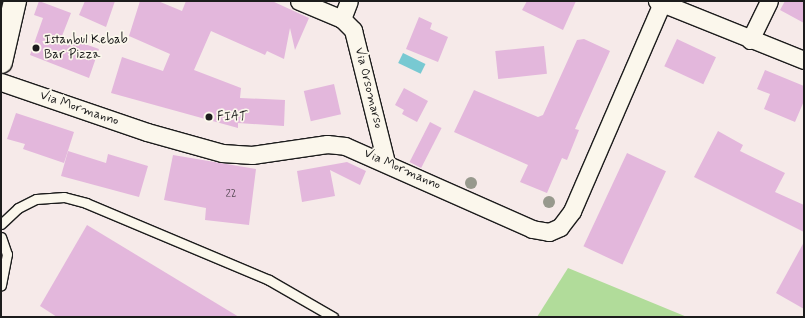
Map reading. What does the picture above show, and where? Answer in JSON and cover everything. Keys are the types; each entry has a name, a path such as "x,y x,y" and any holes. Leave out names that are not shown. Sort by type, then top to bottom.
{"main road":[{"path":"1,62 15,1"}],"street":[{"path":"299,1 342,19 350,1"},
{"path":"750,40 769,1"},
{"path":"659,2 750,40 804,60"},
{"name":"Via Mormanno","path":"1,82 147,132 222,153 275,153 327,144 352,148 532,229 548,232 560,227 572,211 659,2"},
{"name":"Via Orsomarso","path":"342,19 355,36 386,162"}],"lane":[{"path":"1,224 18,208 36,199 64,197 81,201 269,280 333,317"},
{"path":"1,237 7,254 1,285"}],"green space":[{"path":"568,268 687,317 537,317"}],"water":[{"path":"403,53 425,64 421,74 398,63"}],"building":[{"path":"39,1 71,13 62,36 99,49 89,78 30,55 43,18 34,15"},
{"path":"85,1 115,1 106,27 79,15"},
{"path":"140,1 158,1 182,11 186,1 272,1 309,18 295,50 290,28 284,59 267,51 265,55 211,31 194,70 241,88 240,98 285,100 284,126 238,123 238,128 111,93 122,57 163,71 170,54 129,36"},
{"path":"527,1 576,1 563,30 522,10"},
{"path":"785,1 804,1 804,23 780,10"},
{"path":"419,17 432,23 430,29 448,37 438,62 406,49"},
{"path":"584,39 610,51 575,129 579,130 567,160 562,158 547,193 520,182 528,165 454,132 474,90 538,117 543,115 577,40"},
{"path":"677,39 716,57 703,84 664,66"},
{"path":"544,46 547,74 498,79 495,51"},
{"path":"765,70 804,86 804,101 795,122 764,109 770,94 757,89"},
{"path":"334,84 341,114 311,121 304,91"},
{"path":"404,88 428,101 417,122 402,114 404,110 395,105"},
{"path":"16,113 74,132 64,163 23,149 25,144 7,139"},
{"path":"430,122 442,128 421,168 410,162"},
{"path":"718,131 743,145 740,151 785,173 775,192 804,205 804,232 694,177"},
{"path":"68,151 106,163 108,154 148,166 139,197 61,176"},
{"path":"627,153 666,171 622,265 583,246"},
{"path":"173,155 256,169 249,225 205,220 206,208 164,200"},
{"path":"347,162 366,171 360,185 330,170 335,196 302,202 297,171"},
{"path":"87,225 239,317 57,317 40,306"},
{"path":"804,242 804,309 776,293"}],"place":[{"name":"Istanbul Kebab Bar Pizza","path":"36,48"},
{"name":"FIAT","path":"209,117"}]}
